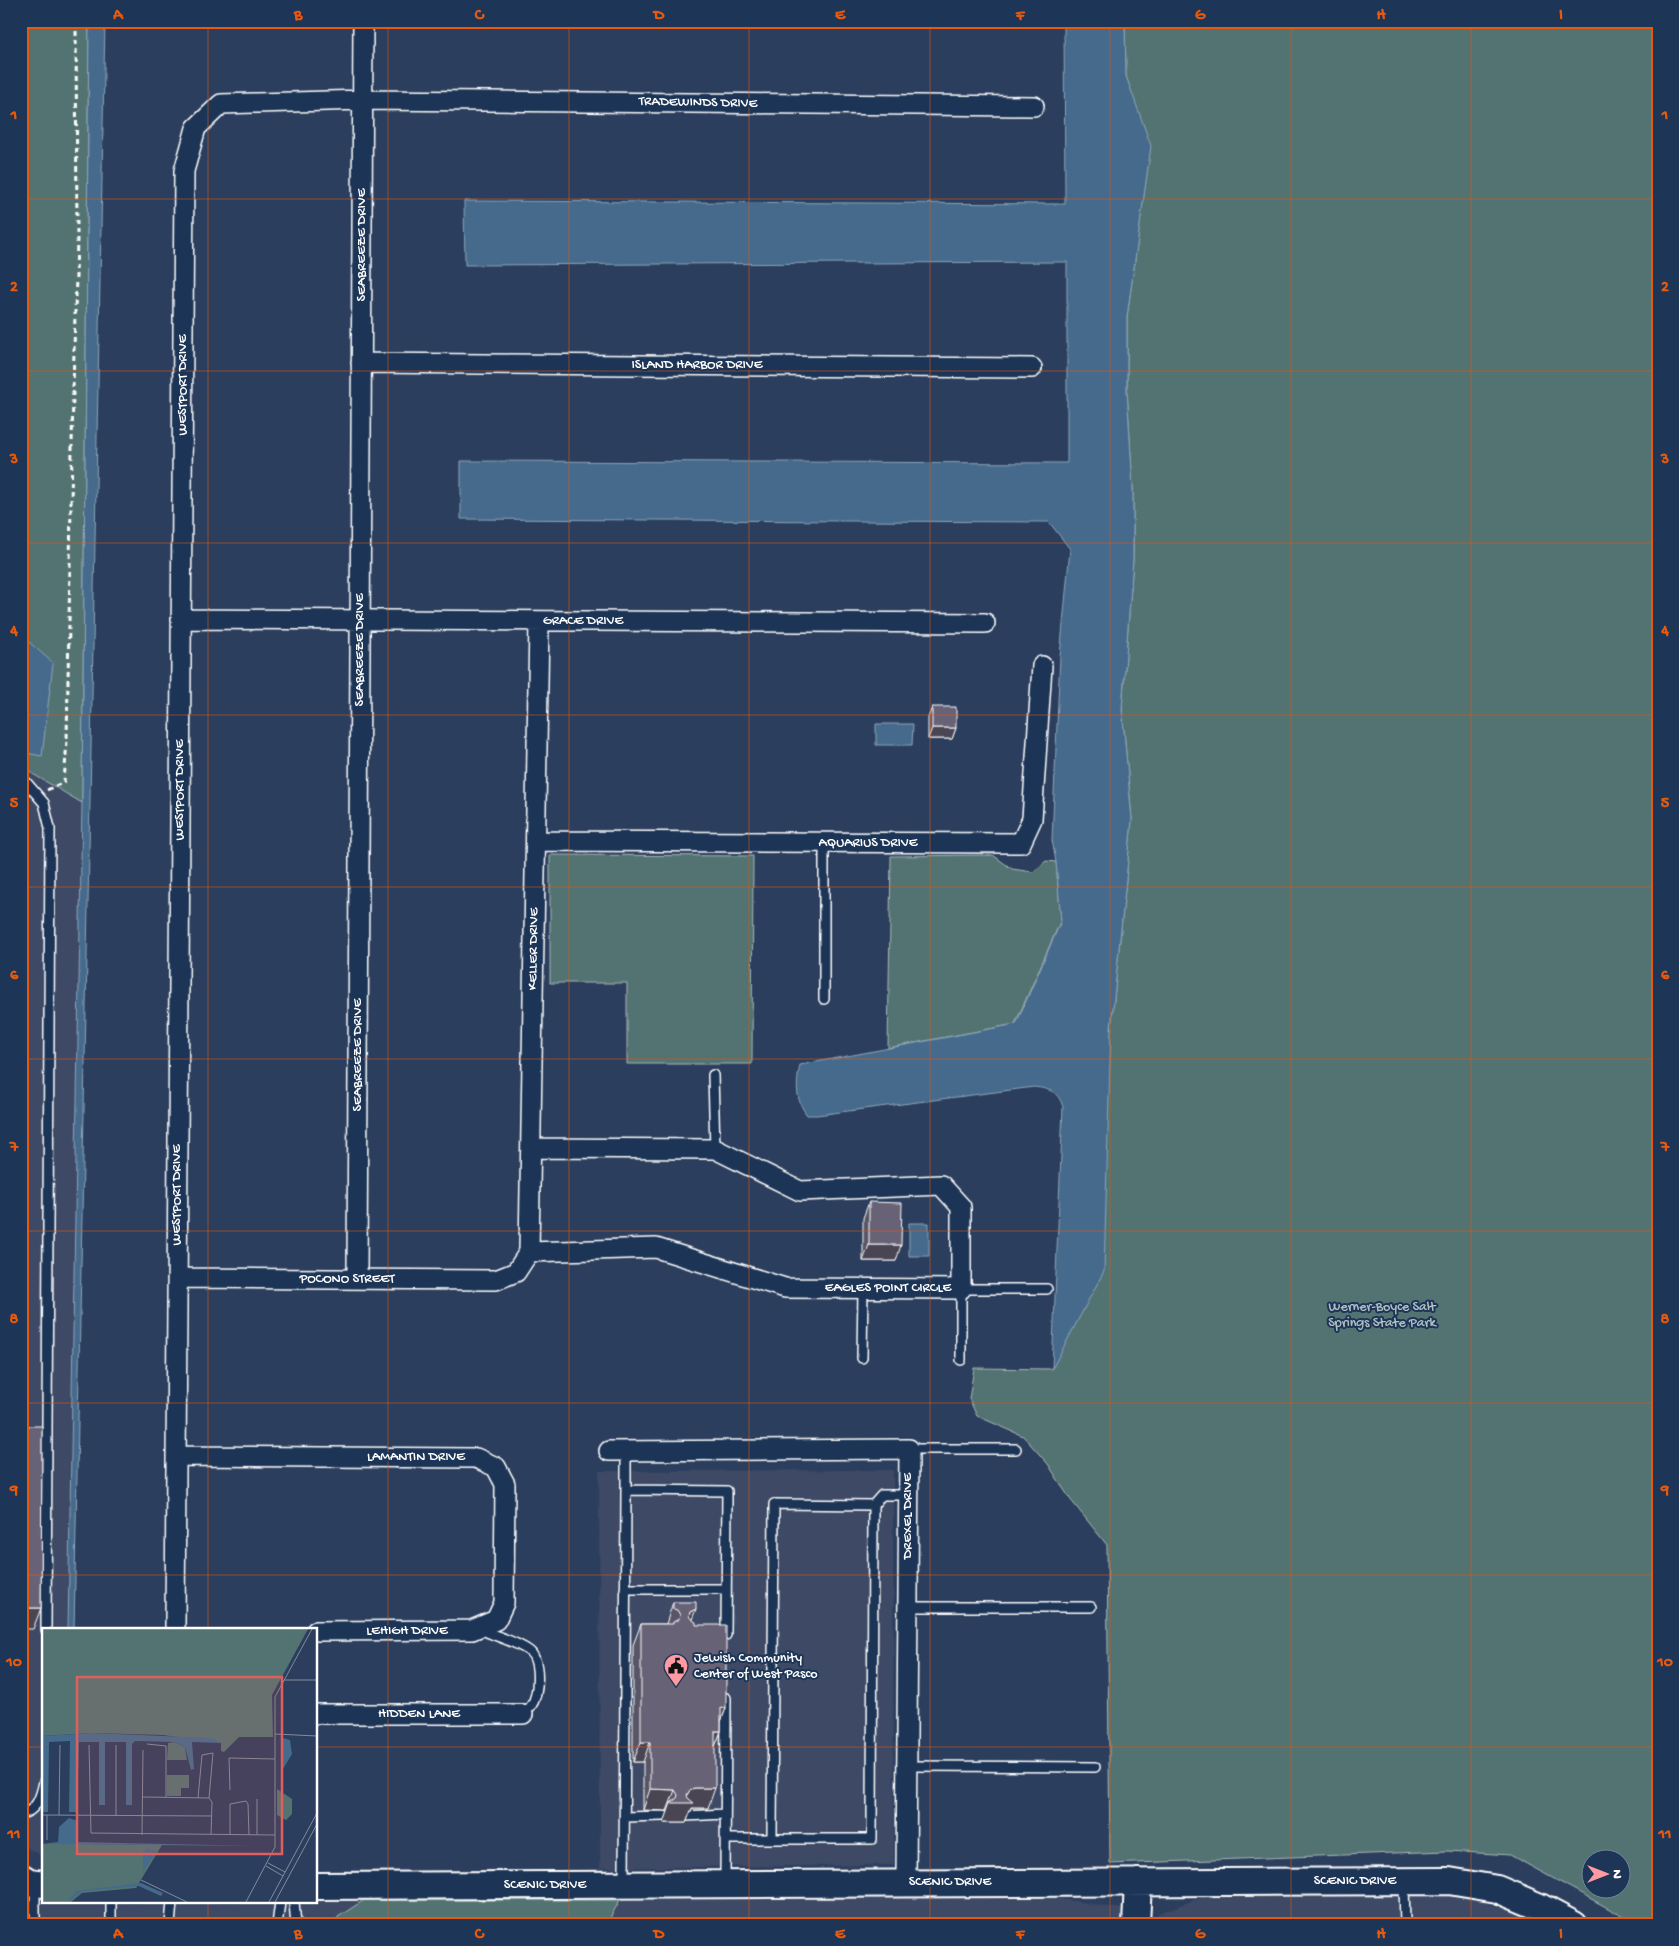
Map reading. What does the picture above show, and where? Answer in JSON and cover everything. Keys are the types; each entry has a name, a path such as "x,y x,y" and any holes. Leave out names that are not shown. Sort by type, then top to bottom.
{"street":[{"name":"SEABREEZE DRIVE","path":"356,1279 363,21"},
{"name":"TRADEWINDS DRIVE","path":"363,100 1034,106"},
{"name":"WESTPORT DRIVE","path":"175,1628 184,171 196,128 221,104 363,100"},
{"name":"ISLAND HARBOR DRIVE","path":"362,363 1032,368"},
{"name":"GRACE DRIVE","path":"181,619 985,623"},
{"name":"KELLER DRIVE","path":"530,1252 538,621"},
{"name":"AQUARIUS DRIVE","path":"536,841 1021,843 1032,819 1042,666"},
{"name":"EAGLES POINT CIRCLE","path":"530,1252 656,1248 785,1288 961,1289 960,1207 941,1185 800,1191 715,1149 531,1148"},
{"name":"POCONO STREET","path":"177,1278 496,1280 516,1272 530,1252"},
{"path":"618,1451 909,1449"},
{"name":"DREXEL DRIVE","path":"906,1882 909,1449"},
{"name":"LAMANTIN DRIVE","path":"176,1456 476,1458 496,1467 504,1484 504,1604 496,1620"},
{"name":"LEHIGH DRIVE","path":"318,1631 472,1630 496,1620"},
{"name":"HIDDEN LANE","path":"318,1714 522,1714"},
{"name":"SCENIC DRIVE","path":"318,1886 1449,1881 1497,1888 1574,1925"},
{"path":"1136,1925 1138,1882"}],"lane":[{"path":"24,780 44,803 50,828 46,1628"},
{"path":"824,842 824,1000"},
{"path":"713,1075 715,1149"},
{"path":"862,1358 863,1288"},
{"path":"960,1360 961,1289 1047,1289"},
{"path":"909,1449 1016,1449"},
{"path":"618,1451 626,1490 625,1589 629,1636 624,1884"},
{"path":"626,1490 727,1491 726,1589 721,1636 726,1646"},
{"path":"725,1839 872,1839 873,1505 882,1496 908,1495"},
{"path":"772,1838 774,1504 873,1505"},
{"path":"625,1589 726,1589"},
{"path":"908,1607 1091,1607"},
{"path":"478,1628 512,1640 531,1652 536,1666 538,1682 532,1705 522,1714"},
{"path":"725,1885 726,1685"},
{"path":"906,1766 1094,1767"},
{"path":"21,1814 28,1812 41,1798 42,1793"},
{"path":"686,1816 725,1814"},
{"path":"624,1817 664,1816"},
{"path":"33,1881 35,1925"},
{"path":"1404,1881 1405,1925"},
{"path":"111,1904 111,1925"},
{"path":"170,1925 172,1904"},
{"path":"277,1925 280,1904"},
{"path":"294,1904 296,1925"}],"path":[{"path":"24,780 48,790 64,782 67,740 77,238 76,21"}],"shaded area":[{"path":"89,21 105,21 74,1628 68,1628 82,803"},
{"path":"1064,21 1125,21 1126,76 1151,146 1127,317 1127,390 1133,488 1133,559 1122,709 1132,820 1111,1028 1104,1271 1052,1369 1063,1107 1059,1097 1049,1090 1034,1087 807,1115 798,1097 797,1085 800,1065 1016,1024 1061,921 1056,862 1052,840 1060,656 1070,549 1049,522 461,519 461,461 1067,463 1067,262 465,265 464,201 1065,204"},
{"path":"21,635 53,663 42,756 21,752"},
{"path":"876,724 913,724 912,745 876,745"},
{"path":"21,767 82,803 68,1628 42,1628 42,1856 21,1845"},
{"path":"909,1223 929,1223 929,1256 909,1256"},
{"path":"893,1470 894,1865 600,1868 599,1471"},
{"path":"1451,1892 1517,1913 1543,1925 1155,1925 1157,1914 1204,1896"},
{"path":"1043,1896 1122,1909 1122,1925 606,1925 620,1900"},
{"path":"318,1900 364,1900 338,1917 335,1925 21,1925 21,1903 318,1904"},
{"path":"1122,1923 1122,1925 868,1925"}],"green space":[{"path":"21,21 89,21 82,803 21,767"},
{"name":"Werner-Boyce Salt Springs State Park","path":"1125,21 1658,21 1658,1925 1639,1925 1589,1898 1632,1898 1632,1848 1582,1848 1582,1894 1510,1855 1447,1851 1110,1864 1107,1545 1070,1499 1048,1464 1023,1436 977,1416 969,1399 974,1368 1052,1369 1111,1028 1132,820 1122,709 1133,559 1133,488 1127,390 1127,317 1150,151 1126,76"},
{"path":"550,855 753,856 752,1064 627,1064 627,983 550,983"},
{"path":"993,855 1012,869 1033,872 1046,861 1056,862 1061,920 1015,1024 888,1048 891,856"},
{"path":"364,1900 620,1900 606,1925 335,1925 338,1917"}],"building":[{"path":"932,707 956,707 956,728 932,728"},
{"path":"21,984 25,984 24,1047 21,1047"},
{"path":"21,1184 25,1185 21,1197"},
{"path":"869,1202 902,1203 901,1245 869,1245"},
{"path":"21,1426 42,1426 41,1608 21,1608"},
{"name":"Jewish Community Center of West Pasco","path":"673,1602 696,1602 696,1609 690,1612 689,1616 696,1622 696,1625 726,1625 726,1708 721,1708 721,1731 715,1731 715,1788 694,1788 690,1790 687,1795 694,1803 671,1803 678,1795 675,1790 650,1789 650,1742 641,1742 641,1624 673,1624 673,1622 679,1619 680,1615 677,1610 673,1609"}],"place":[{"name":"Jewish Community Center of West Pasco","path":"676,1687"}]}
